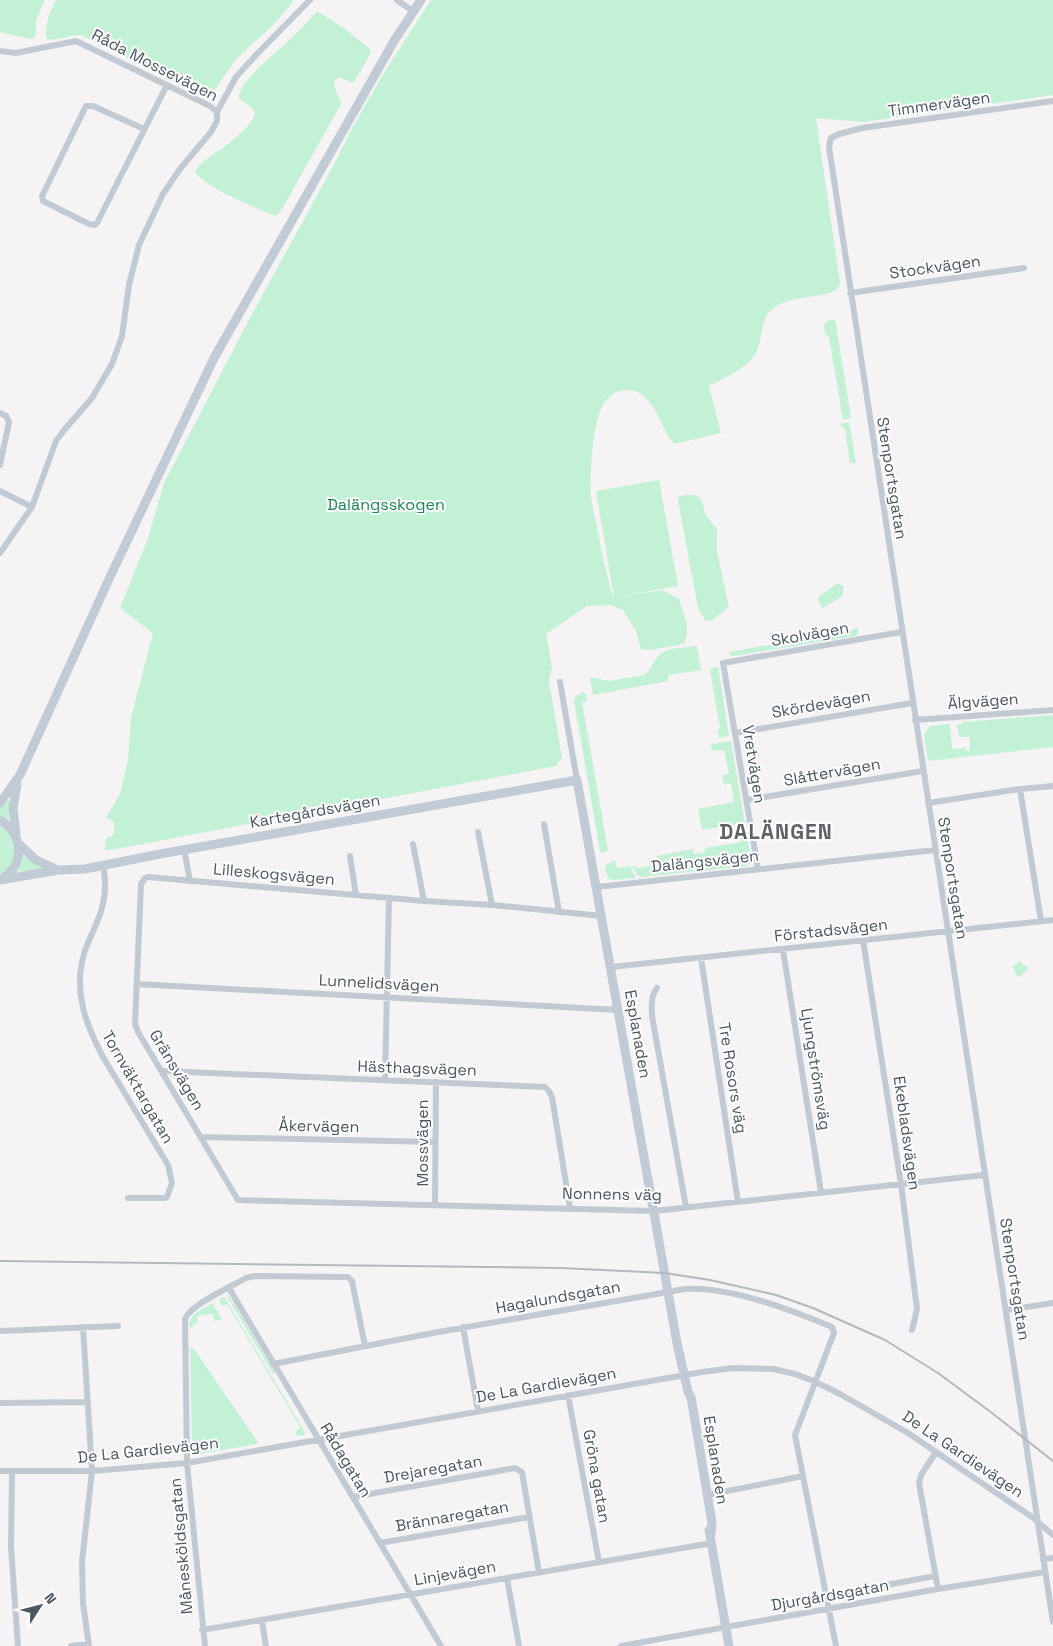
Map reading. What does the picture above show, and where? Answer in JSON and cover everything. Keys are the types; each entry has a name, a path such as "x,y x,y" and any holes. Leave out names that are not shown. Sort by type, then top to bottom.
{"street":[{"path":"217,112 233,82 245,67 310,0"},
{"path":"397,0 414,12"},
{"path":"0,803 20,775 214,358 394,41 421,0"},
{"name":"Råda Mossevägen","path":"0,51 16,53 76,41 210,106 217,112 217,121 212,132 172,180 138,245 131,271 125,322 112,364 92,398 64,428 56,441 32,507 0,553"},
{"path":"144,129 93,106 86,106 42,196 43,201 89,224 95,225 100,219 167,85"},
{"name":"Timmervägen","path":"831,138 862,128 1053,101"},
{"name":"Stenportsgatan","path":"831,138 829,147 850,293 1053,1622"},
{"name":"Stockvägen","path":"850,293 1024,268"},
{"path":"0,413 6,416 9,422 0,465"},
{"path":"0,492 32,507"},
{"name":"Skolvägen","path":"723,663 901,632"},
{"name":"Vretvägen","path":"723,663 758,870"},
{"name":"Esplanaden","path":"560,682 677,1343 688,1392 691,1397 712,1523 711,1538"},
{"name":"Skördevägen","path":"735,733 912,703"},
{"name":"Älgvägen","path":"915,720 1053,710"},
{"name":"Slåttervägen","path":"746,800 923,771"},
{"path":"0,880 10,873 16,863 18,842 13,808 20,775"},
{"name":"Kartegårdsvägen","path":"0,880 58,870 85,869 577,780"},
{"path":"928,803 1053,786"},
{"path":"1020,789 1041,921"},
{"name":"Kartegårdsvägen","path":"0,820 10,826 18,842 36,860 58,870"},
{"path":"544,824 560,912"},
{"path":"478,832 492,905"},
{"path":"413,844 424,901"},
{"name":"Lilleskogsvägen","path":"184,850 190,880"},
{"name":"Dalängsvägen","path":"597,887 935,850"},
{"name":"Lilleskogsvägen","path":"350,856 356,895"},
{"name":"Tornväktargatan","path":"103,865 105,875 104,903 81,965 80,985 83,1010 93,1040 168,1166 172,1183 165,1198 128,1198"},
{"name":"Lilleskogsvägen","path":"141,884 148,877 424,901 492,905 602,916"},
{"name":"Gränsvägen","path":"141,884 136,1028 237,1199"},
{"path":"384,1080 389,898"},
{"name":"Förstadsvägen","path":"611,967 1053,920"},
{"name":"Ekebladsvägen","path":"864,940 901,1184 916,1309 912,1330"},
{"name":"Ljungströmsväg","path":"783,950 821,1192"},
{"name":"Tre Rosors väg","path":"701,958 738,1202"},
{"name":"Lunnelidsvägen","path":"137,984 619,1010"},
{"path":"657,988 651,1000 652,1016 686,1206"},
{"name":"Hästhagsvägen","path":"163,1071 547,1088 552,1097 570,1208"},
{"name":"Mossvägen","path":"435,1204 436,1082"},
{"name":"Åkervägen","path":"202,1137 435,1142"},
{"name":"Nonnens väg","path":"237,1199 654,1211 686,1206 984,1175"},
{"name":"Månesköldsgatan","path":"205,1646 187,1463 185,1319 190,1310 246,1278 255,1276 348,1276 351,1278 365,1346"},
{"name":"Rådagatan","path":"229,1288 441,1646"},
{"name":"Hagalundsgatan","path":"273,1364 685,1289 705,1289 787,1309 832,1327 834,1333 816,1382"},
{"path":"1006,1310 1053,1303"},
{"path":"71,1646 88,1645 83,1603 82,1562 92,1471 82,1326"},
{"path":"0,1330 118,1326"},
{"path":"463,1328 478,1411"},
{"name":"De La Gardievägen","path":"0,1471 92,1471 187,1463 719,1369 760,1368 784,1371 816,1382 898,1427 1037,1521 1053,1535"},
{"path":"816,1382 795,1435 836,1646"},
{"name":"Esplanaden","path":"688,1392 686,1398 729,1646"},
{"name":"Gröna gatan","path":"568,1395 598,1562"},
{"path":"0,1404 88,1402"},
{"path":"936,1452 919,1479 938,1589"},
{"name":"Drejaregatan","path":"353,1497 515,1468 522,1472 529,1517"},
{"path":"12,1471 11,1547 18,1646"},
{"path":"707,1495 803,1476"},
{"path":"529,1517 539,1573"},
{"name":"Brännaregatan","path":"380,1543 529,1517"},
{"name":"Linjevägen","path":"202,1630 539,1573 711,1538"},
{"path":"1043,1560 1053,1558"},
{"name":"Djurgårdsgatan","path":"621,1646 938,1589 1045,1572"},
{"name":"Djurgårdsgatan","path":"827,1596 935,1576"},
{"path":"507,1578 519,1646"},
{"path":"262,1621 266,1646"}],"green space":[{"path":"0,0 45,0 36,20 35,38 30,39 0,32"},
{"path":"56,0 292,0 293,2 273,25 236,59 214,91 206,94 193,91 81,35 55,40 47,39 47,24"},
{"name":"Dalängsskogen","path":"431,0 1053,0 1053,95 863,122 816,118 840,283 837,290 795,299 779,305 767,314 757,351 750,361 739,370 709,386 721,433 674,444 647,399 638,392 621,391 611,396 604,403 594,435 591,497 613,597 663,590 679,599 686,621 687,632 684,644 650,650 641,649 636,631 623,610 611,605 587,606 546,634 552,667 549,681 562,758 556,766 105,851 106,838 114,835 114,821 106,818 120,794 128,760 131,718 153,633 120,608 147,541 164,483 354,125 384,73"},
{"path":"317,11 345,29 370,49 371,53 354,82 338,78 334,82 341,104 281,211 277,215 273,215 220,191 195,172 203,162 246,128 255,114 253,109 239,98 244,84"},
{"path":"835,319 851,418 843,420 829,337 825,334 824,326 827,321"},
{"path":"849,422 856,463 850,463 845,429 839,424"},
{"path":"659,480 678,586 614,597 596,491"},
{"path":"684,495 699,497 705,513 717,530 717,551 729,607 711,621 705,620 698,608 678,498"},
{"path":"838,583 843,586 843,596 823,608 818,597"},
{"path":"857,627 859,632 855,636 734,656 730,655 729,652 853,630"},
{"path":"697,646 701,670 668,675 668,681 593,695 590,677 609,681 644,675 661,653 671,649"},
{"path":"718,667 729,736 719,738 718,729 720,728 710,669"},
{"path":"583,692 586,694 587,701 582,702 608,850 602,853 600,851 574,701 576,696"},
{"path":"1053,715 1053,747 928,761 924,735 930,726 950,724 952,749 966,748 967,751 970,751 970,737 959,737 957,724 962,724 962,722"},
{"path":"731,741 751,859 750,864 746,866 642,877 637,875 632,866 636,868 659,865 657,856 693,849 694,854 706,852 705,848 741,842 737,824 702,830 698,809 734,802 731,783 724,785 722,775 729,774 724,750 712,751 711,744"},
{"path":"8,800 10,801 9,820 0,816 0,808"},
{"path":"0,823 11,837 15,854 12,865 0,876"},
{"path":"23,854 34,863 46,868 16,872"},
{"path":"615,860 617,868 630,866 636,878 609,879 605,870 606,865"},
{"path":"1020,961 1028,969 1019,977 1015,975 1016,972 1012,967"},
{"path":"226,1295 233,1302 275,1372 274,1375"},
{"path":"223,1297 305,1432 304,1435 298,1436 295,1433 295,1431 301,1428 227,1304 222,1306 219,1300"},
{"path":"213,1303 222,1320 212,1321 214,1319 213,1314 197,1316 198,1324 195,1323 193,1327 189,1327 191,1318 194,1315"},
{"path":"190,1348 194,1349 257,1441 257,1444 192,1454"}],"railway":[{"path":"0,1261 561,1268 665,1273 710,1280 776,1295 813,1308 885,1340 938,1373 1053,1461"}],"district":[{"name":"DALÄNGEN","path":"776,831"}]}
